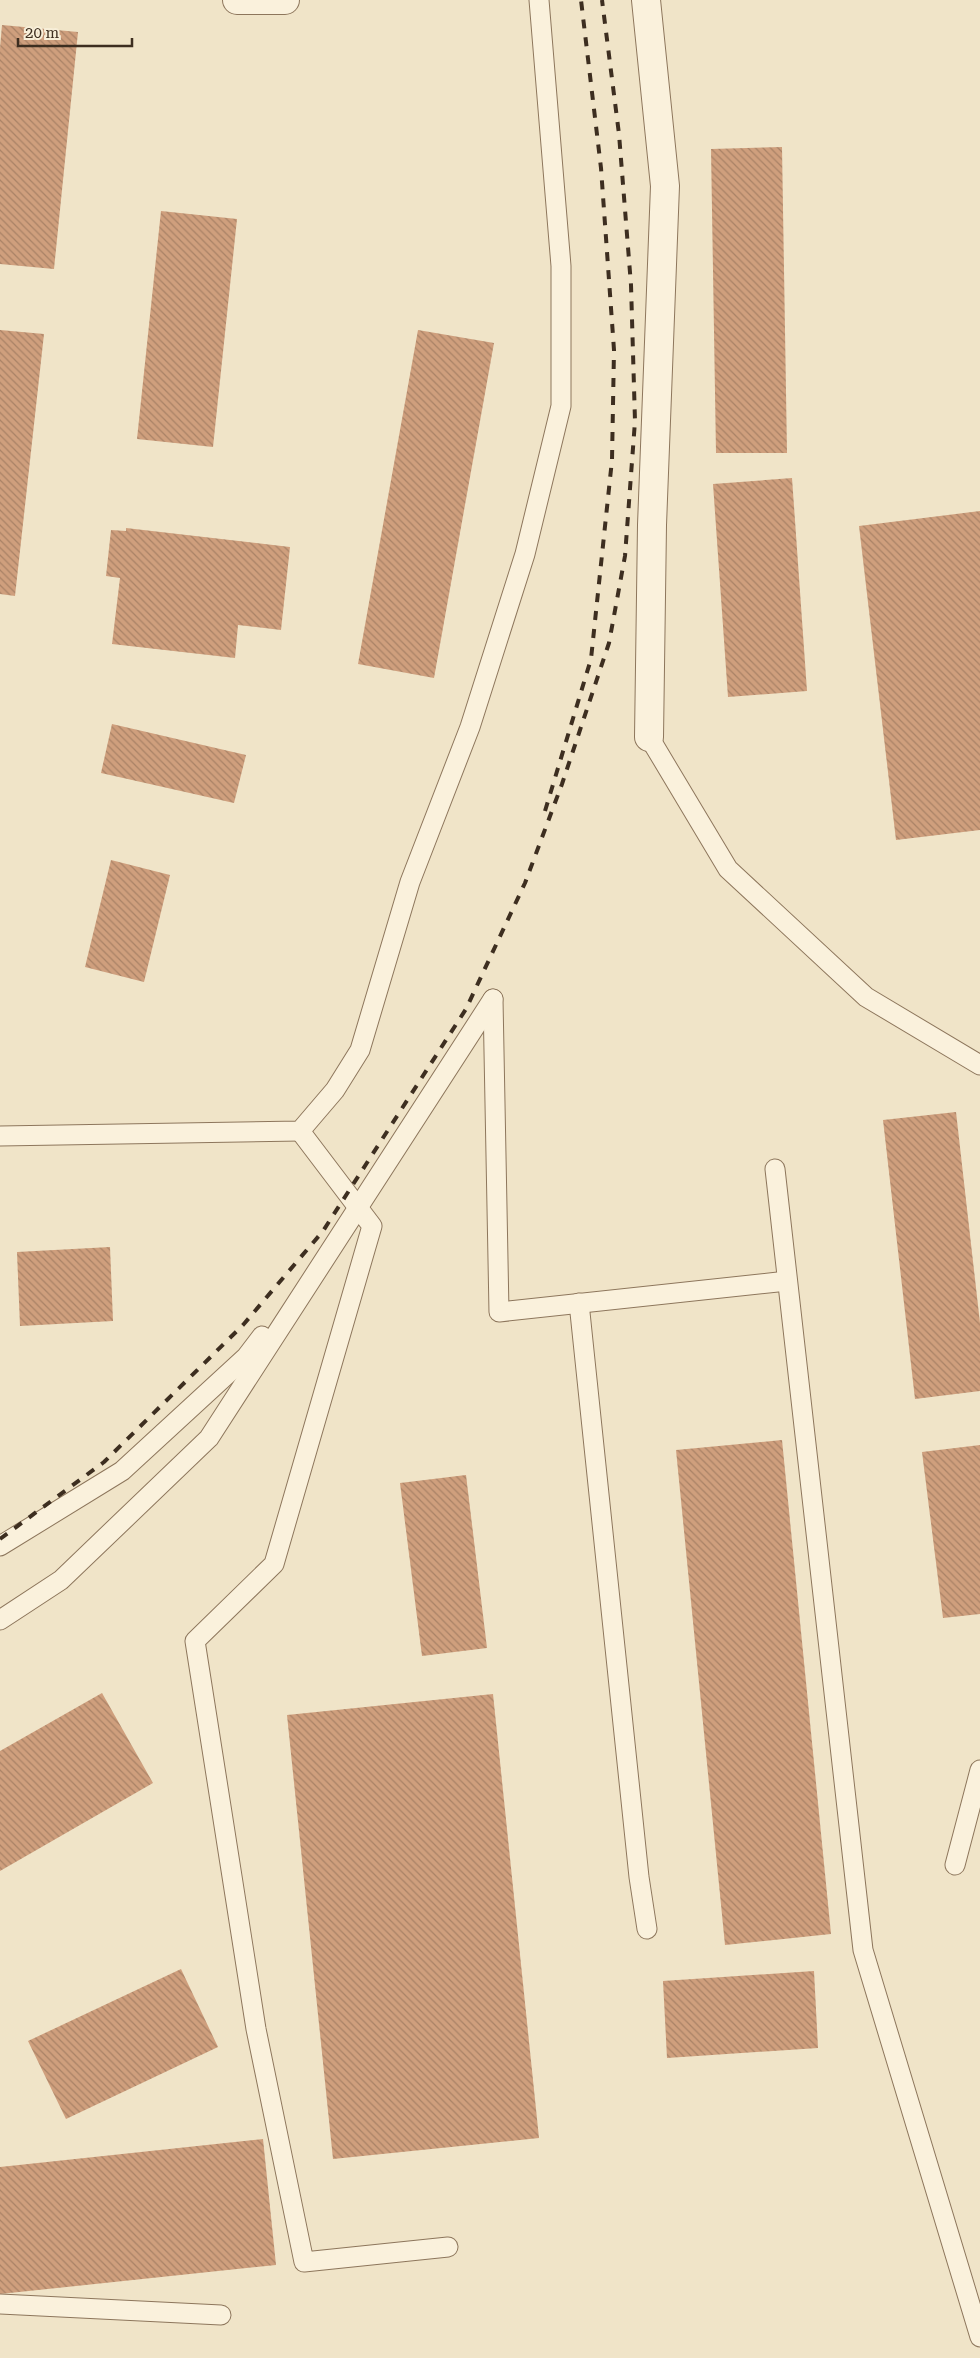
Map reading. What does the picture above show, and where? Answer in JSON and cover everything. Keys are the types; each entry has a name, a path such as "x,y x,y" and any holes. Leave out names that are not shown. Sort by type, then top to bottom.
{"street":[{"path":"237,0 285,0"},
{"path":"646,0 665,186 652,525 649,736"}],"lane":[{"path":"0,1136 300,1131 335,1090 360,1050 410,882 470,727 526,554 560,406 560,266 539,0"},
{"path":"649,736 728,870 866,997 980,1065"},
{"path":"0,1620 60,1580 209,1438 493,999 499,1312 788,1281"},
{"path":"300,1131 354,1214 372,1226 274,1564 195,1641 256,2029 304,2262 448,2247"},
{"path":"775,1168 863,1950 980,2337"},
{"path":"0,1546 122,1471 246,1357 354,1214"},
{"path":"579,1303 639,1877 647,1929"},
{"path":"955,1864 980,1770"},
{"path":"0,2304 221,2315"}],"building":[{"path":"2,25 78,32 54,269 0,264 0,48"},
{"path":"782,147 787,453 716,453 711,149"},
{"path":"161,211 237,219 213,447 137,439"},
{"path":"0,330 44,334 15,596 0,594"},
{"path":"418,330 494,343 434,678 358,664"},
{"path":"792,478 807,691 728,697 713,484"},
{"path":"980,511 980,830 896,840 859,526"},
{"path":"126,528 290,547 281,630 238,625 235,658 112,644 120,578 106,576 111,530 126,531"},
{"path":"112,724 246,755 234,803 101,773"},
{"path":"111,860 170,875 144,982 85,967"},
{"path":"956,1112 980,1323 980,1391 915,1399 883,1120"},
{"path":"110,1247 113,1321 20,1326 17,1252"},
{"path":"782,1440 831,1934 725,1945 676,1450"},
{"path":"980,1445 980,1614 943,1618 922,1452"},
{"path":"466,1475 487,1648 422,1656 400,1483"},
{"path":"102,1693 153,1783 0,1871 0,1751"},
{"path":"493,1694 539,2138 333,2159 287,1715"},
{"path":"181,1969 218,2047 66,2119 28,2041"},
{"path":"814,1971 818,2048 667,2058 663,1981"},
{"path":"263,2139 276,2265 0,2294 0,2167"}],"railway":[{"path":"545,811 591,659 612,460 614,350 601,168 581,0"},
{"path":"0,1539 104,1462 243,1325 323,1231 466,1009 525,883 562,784 609,643 625,556 635,421 631,285 619,134 602,0"}]}
